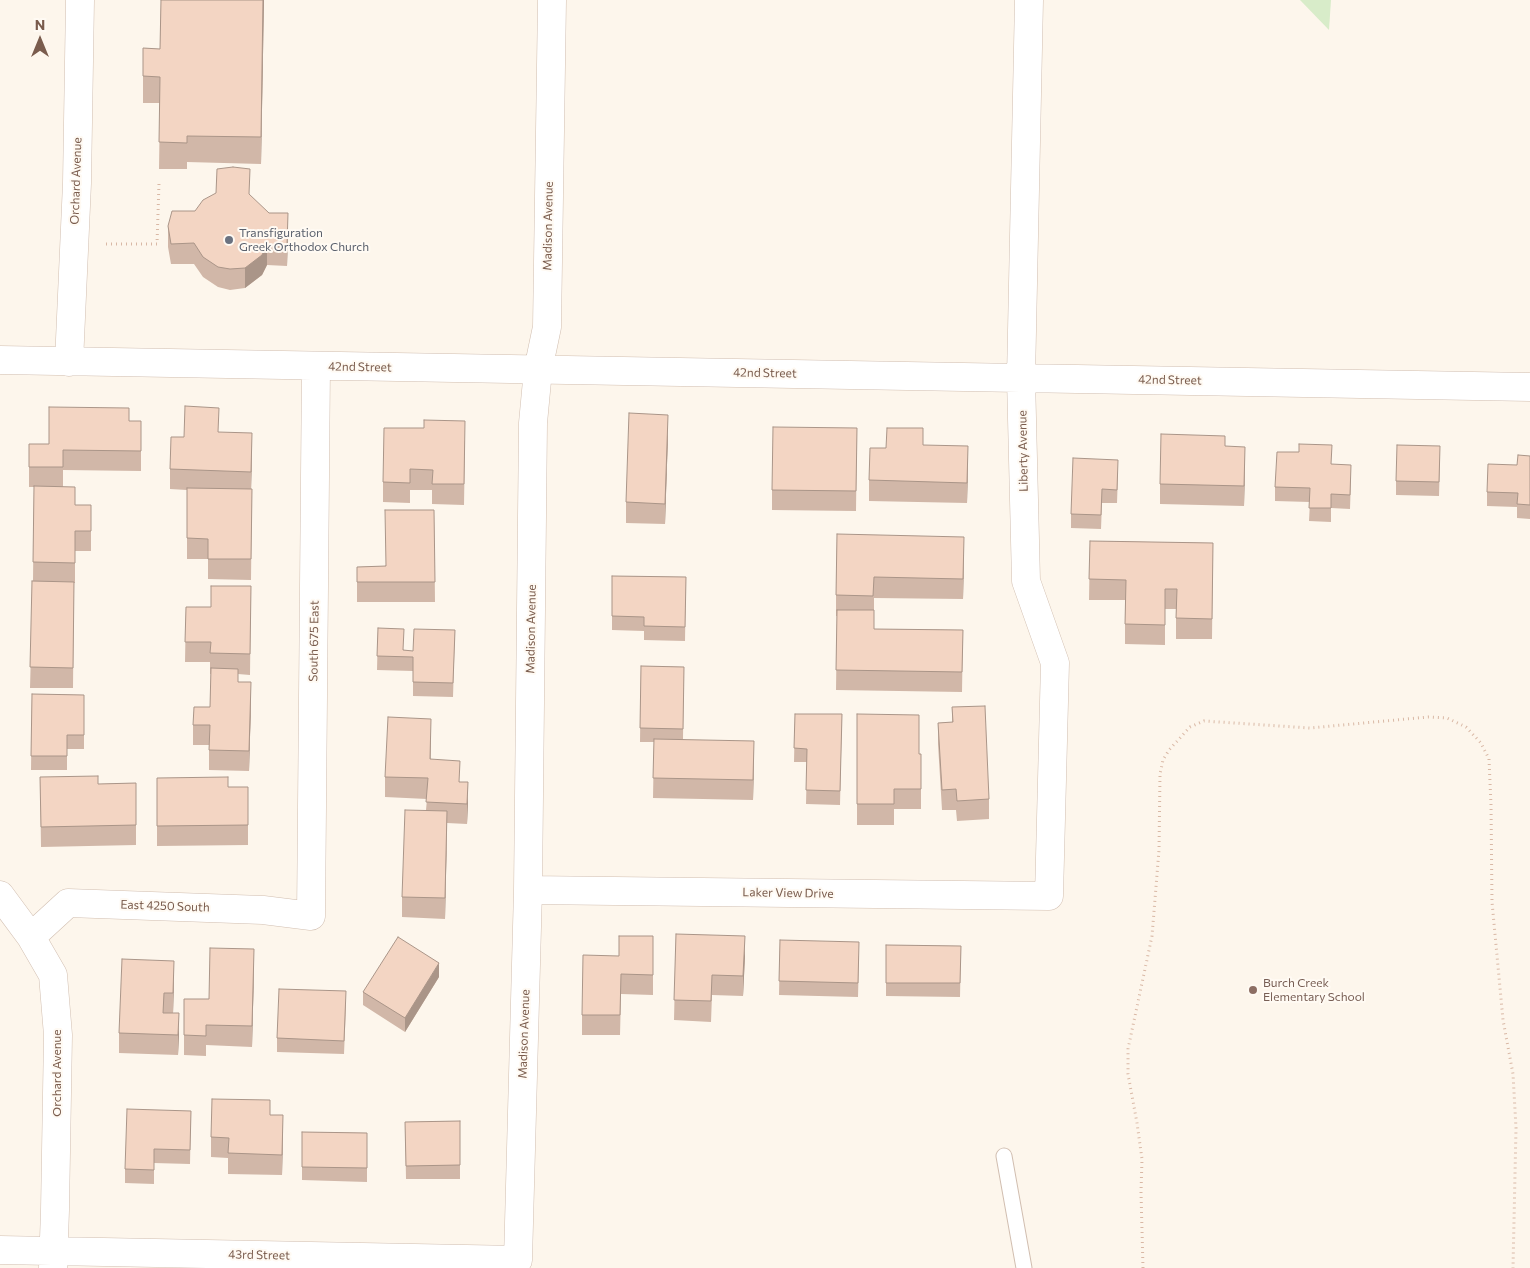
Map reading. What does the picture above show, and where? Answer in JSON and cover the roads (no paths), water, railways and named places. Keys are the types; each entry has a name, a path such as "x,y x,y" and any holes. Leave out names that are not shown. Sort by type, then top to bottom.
{"street":[{"name":"Orchard Avenue","path":"70,362 77,183 80,0"},
{"name":"Madison Avenue","path":"518,1260 528,890 533,423 538,370 547,326 552,0"},
{"name":"Liberty Avenue","path":"1029,0 1021,378 1026,581 1055,663 1049,896"},
{"name":"42nd Street","path":"0,360 1530,387"},
{"name":"South 675 East","path":"312,916 316,366"},
{"name":"Laker View Drive","path":"528,890 1049,896"},
{"name":"Orchard Avenue","path":"0,895 31,937 53,975 58,1035 53,1259"},
{"name":"East 4250 South","path":"31,937 68,903 263,910 312,916"},
{"name":"43rd Street","path":"0,1250 53,1259 518,1260"}],"lane":[{"path":"1004,1156 1024,1268"}],"place":[{"name":"Transfiguration Greek Orthodox Church","path":"229,240"},
{"name":"Burch Creek Elementary School","path":"1253,990"}]}
